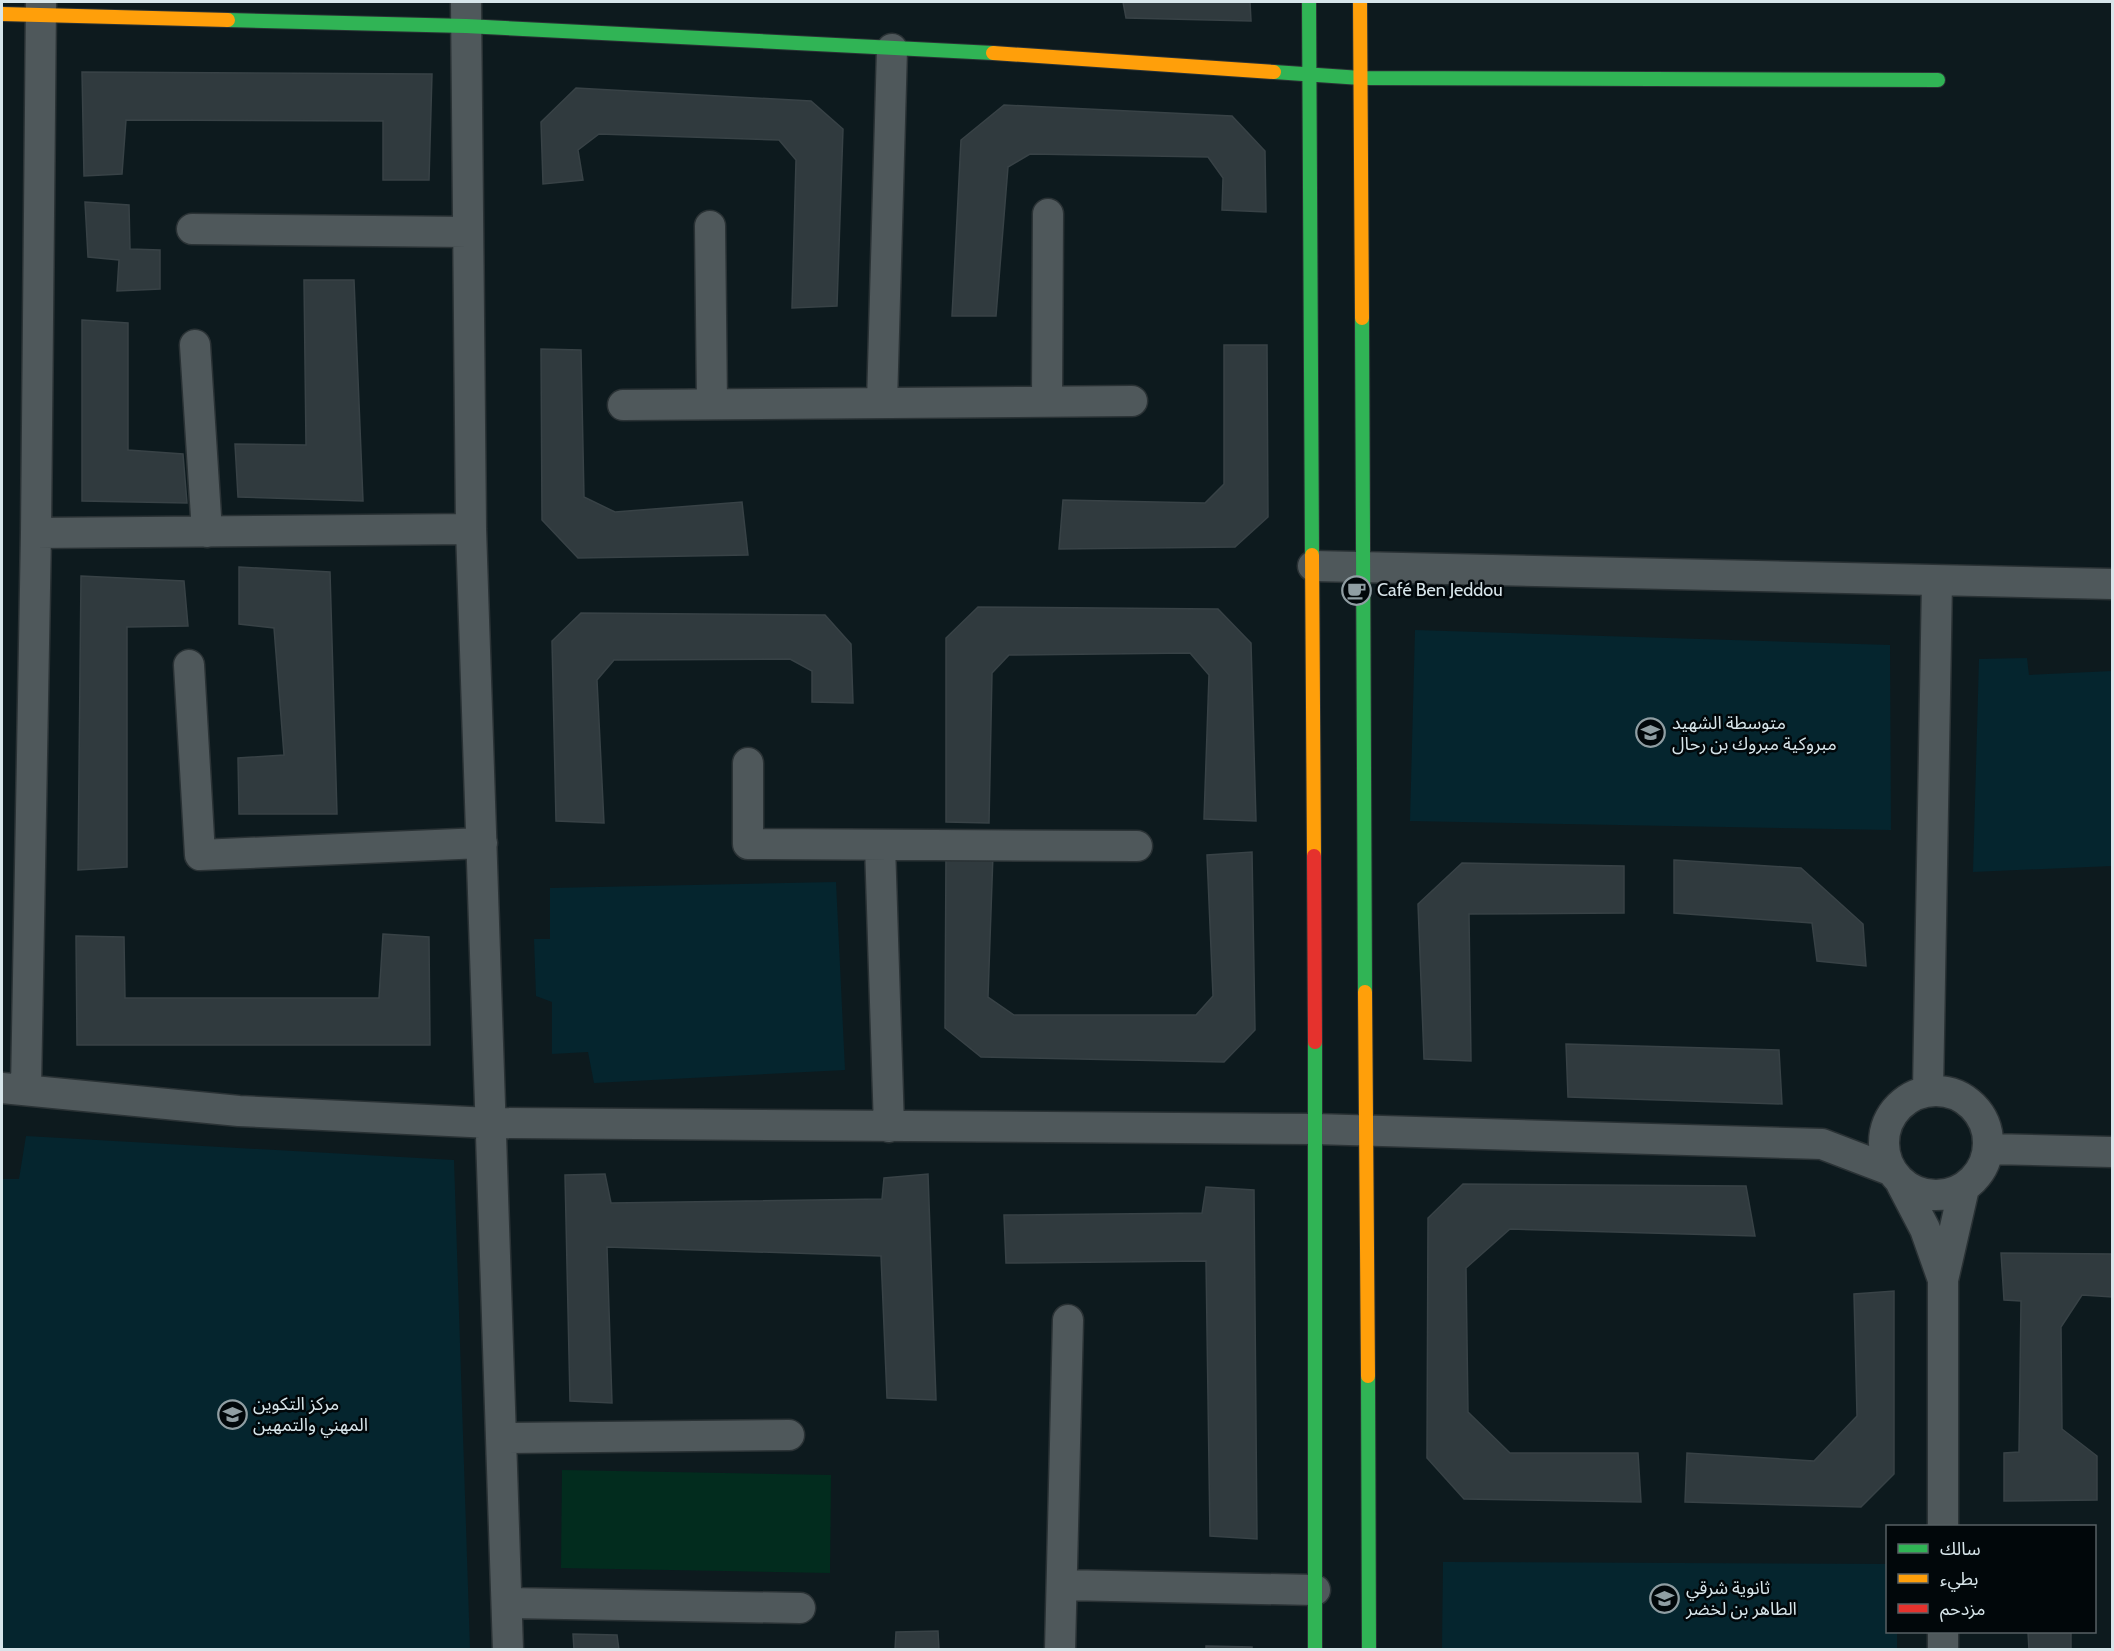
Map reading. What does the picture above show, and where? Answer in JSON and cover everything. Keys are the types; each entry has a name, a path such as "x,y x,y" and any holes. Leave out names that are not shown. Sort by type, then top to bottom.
{"street":[{"path":"1309,2 1313,566 1315,1650"},
{"path":"1360,2 1369,1650"},
{"path":"2,14 41,8 466,14 892,49 1080,58 1362,78 1938,80"},
{"path":"41,8 36,533 14,1089 239,1111 491,1123 1315,1129 1822,1144 1856,1134 1888,1120"},
{"path":"466,14 471,529 508,1650"},
{"path":"882,403 892,49"},
{"path":"1047,402 1048,214"},
{"path":"711,226 712,404"},
{"path":"192,229 468,232"},
{"path":"195,345 207,532"},
{"path":"622,405 1132,401"},
{"path":"36,533 471,529"},
{"path":"1313,566 2112,584"},
{"path":"1928,1091 1937,581"},
{"path":"189,665 200,855 482,843"},
{"path":"748,763 748,844 1137,846"},
{"path":"880,845 889,1127"},
{"path":"1822,1144 1896,1176 1915,1192 1932,1196 1948,1195 1964,1188 1976,1178 1984,1165 1988,1149 1988,1133 1982,1118 1972,1105 1960,1096 1944,1091 1928,1091 1912,1096 1898,1106 1888,1120 1884,1136 1884,1153 1896,1176 1926,1229 1943,1280"},
{"path":"1988,1149 2112,1152"},
{"path":"1943,1525 1943,1280 1964,1188"},
{"path":"1060,1650 1068,1320"},
{"path":"501,1438 789,1435"},
{"path":"1062,1585 1315,1590"},
{"path":"507,1603 800,1608"},
{"path":"1943,1633 1943,1650"}],"shaded area":[{"name":"متوسطة الشهيد مبروكية مبروك بن رحال","path":"1415,630 1890,645 1891,830 1410,821"},
{"path":"2027,658 2029,675 2112,671 2112,866 1973,872 1979,659"},
{"path":"836,882 845,1070 594,1083 588,1052 552,1054 552,1002 536,996 534,939 550,939 550,888"},
{"name":"مركز التكوين المهني والتمهين","path":"26,1136 454,1160 470,1649 2,1649 2,1179 19,1179"},
{"name":"ثانوية شرقي الطاهر بن لخضر","path":"1443,1562 1886,1564 1886,1633 1897,1633 1897,1649 1442,1649"}],"green space":[{"path":"562,1470 831,1475 830,1573 561,1568"}],"building":[{"path":"1123,2 1250,2 1251,21 1126,18"},
{"path":"82,72 432,74 429,180 383,180 383,121 126,120 122,174 84,176"},
{"path":"576,88 811,101 843,129 837,306 792,308 796,160 779,140 599,134 578,150 583,180 543,184 541,122"},
{"path":"1004,105 1232,116 1265,151 1266,212 1222,210 1223,178 1208,157 1030,154 1008,167 996,316 952,316 961,140"},
{"path":"85,202 129,205 130,249 160,250 160,289 117,291 119,260 88,257"},
{"path":"304,280 354,280 363,501 238,497 235,444 306,445"},
{"path":"82,320 128,323 128,450 183,454 187,503 82,501"},
{"path":"1224,345 1267,345 1268,517 1235,547 1059,549 1063,500 1205,503 1224,484"},
{"path":"541,349 581,350 584,497 615,512 742,502 748,555 578,558 542,520"},
{"path":"239,567 330,572 337,814 239,814 238,758 284,755 274,628 239,624"},
{"path":"81,576 184,581 188,626 127,627 127,867 78,870"},
{"path":"978,607 1218,609 1251,643 1256,821 1204,819 1209,675 1190,653 1009,655 992,673 989,823 946,822 946,638"},
{"path":"581,613 825,615 851,644 853,703 812,702 812,671 790,659 614,660 597,680 604,823 556,821 552,641"},
{"path":"946,852 993,854 988,997 1014,1015 1196,1015 1213,996 1207,855 1252,852 1255,1030 1224,1062 981,1057 945,1028"},
{"path":"1674,860 1801,868 1863,924 1866,966 1817,961 1812,923 1674,913"},
{"path":"1462,863 1624,866 1624,913 1469,914 1471,1061 1424,1059 1418,904"},
{"path":"383,934 429,937 430,1045 77,1045 76,936 124,937 125,998 379,998"},
{"path":"1566,1044 1779,1050 1782,1104 1568,1097"},
{"path":"605,1174 611,1203 882,1199 884,1178 928,1174 936,1400 887,1398 881,1256 607,1247 612,1403 570,1401 565,1175"},
{"path":"1463,1184 1746,1186 1755,1236 1510,1229 1466,1268 1468,1412 1510,1453 1638,1453 1641,1502 1464,1499 1427,1458 1428,1218"},
{"path":"1206,1187 1254,1190 1257,1539 1210,1536 1206,1261 1006,1263 1004,1215 1202,1213"},
{"path":"2001,1253 2112,1254 2112,1297 2082,1295 2061,1327 2062,1429 2097,1456 2097,1500 2004,1501 2004,1453 2019,1452 2021,1301 2004,1300"},
{"path":"1894,1291 1894,1474 1861,1507 1685,1502 1687,1453 1814,1461 1857,1416 1854,1294"},
{"path":"938,1631 939,1650 895,1650 896,1632"},
{"path":"2028,1633 2071,1633 2071,1650 2029,1650"},
{"path":"573,1634 617,1635 619,1650 574,1650"},
{"path":"1206,1646 1252,1647 1252,1650 1206,1650"}],"traffic: fast":[{"path":"1309,2 1312,555"},
{"path":"228,20 466,26 993,53"},
{"path":"1274,72 1361,78 1938,80"},
{"path":"1362,318 1365,992"},
{"path":"1315,1042 1315,1650"},
{"path":"1368,1376 1369,1650"}],"traffic: slow":[{"path":"1360,2 1362,318"},
{"path":"2,14 228,20"},
{"path":"993,53 1274,72"},
{"path":"1312,555 1314,856"},
{"path":"1365,992 1368,1376"}],"traffic: jam":[{"path":"1314,856 1315,1042"}],"place":[{"name":"Café Ben Jeddou","path":"1356,590"},
{"name":"متوسطة الشهيد مبروكية مبروك بن رحال","path":"1651,733"},
{"name":"مركز التكوين المهني والتمهين","path":"232,1414"},
{"name":"ثانوية شرقي الطاهر بن لخضر","path":"1665,1598"}]}
